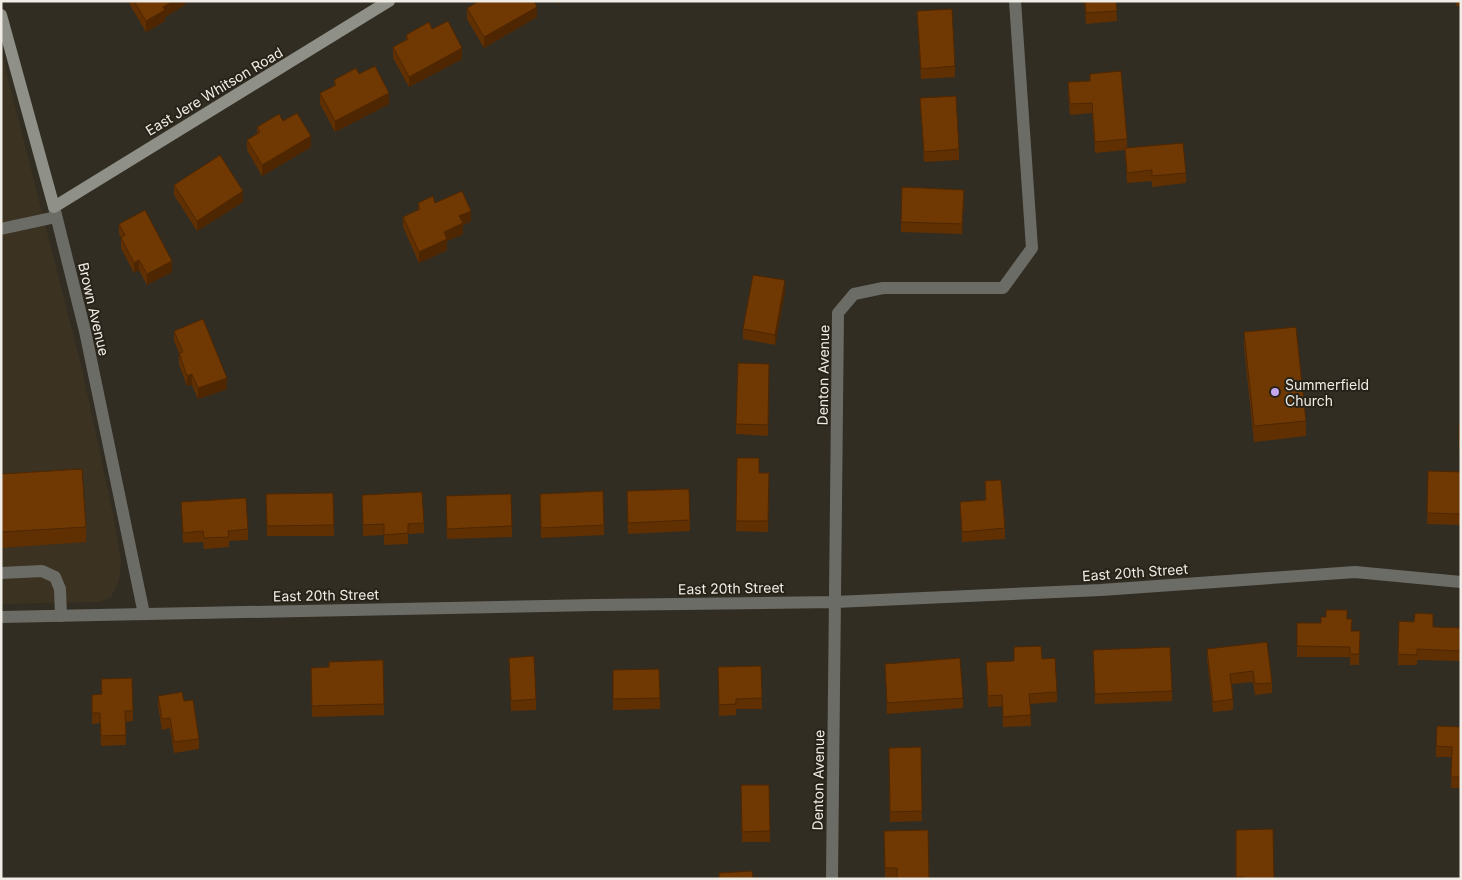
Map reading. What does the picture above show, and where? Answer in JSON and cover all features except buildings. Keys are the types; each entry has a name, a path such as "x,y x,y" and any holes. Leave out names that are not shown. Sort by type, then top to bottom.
{"street":[{"name":"East Jere Whitson Road","path":"55,212 389,1"},
{"name":"Denton Avenue","path":"832,879 838,313 854,294 883,288 1004,288 1032,248 1015,1"},
{"name":"Brown Avenue","path":"1,15 55,212 85,331 144,614"},
{"path":"1,229 55,212"},
{"path":"1,573 42,571 55,577 60,589 61,616"},
{"name":"East 20th Street","path":"1,617 596,604 835,602 1101,590 1355,572 1461,582"}],"shaded area":[{"path":"1,52 82,369 113,514 121,561 119,581 111,597 100,602 1,604"}],"place":[{"name":"Summerfield Church","path":"1275,392"}]}
